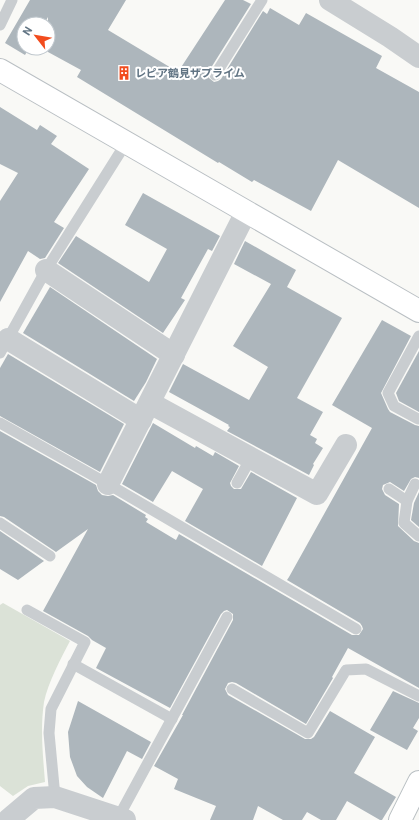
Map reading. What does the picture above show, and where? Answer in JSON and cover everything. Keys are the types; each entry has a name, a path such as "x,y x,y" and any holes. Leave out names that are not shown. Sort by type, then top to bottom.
{"street":[{"path":"330,0 390,37 419,57"},
{"path":"0,70 419,311"},
{"path":"108,484 246,212"},
{"path":"46,270 174,355"},
{"path":"4,346 145,412 251,458 317,494 346,445"},
{"path":"400,820 419,782"},
{"path":"8,820 34,798 55,797 122,819"}],"lane":[{"path":"0,25 12,0"},
{"path":"216,75 262,0"},
{"path":"4,346 46,270 126,143"},
{"path":"418,419 394,406 388,393 419,336"},
{"path":"0,423 108,484 356,629"},
{"path":"237,483 251,458"},
{"path":"415,484 406,501 404,523 419,536"},
{"path":"389,489 406,501"},
{"path":"0,522 50,556"},
{"path":"27,610 85,642 51,710 49,732 55,797"},
{"path":"122,819 172,719 227,617"},
{"path":"73,664 172,719"},
{"path":"232,689 308,733 346,670 366,669 419,696"}],"shaded area":[{"path":"3,603 70,641 52,679 44,702 42,732 45,782 28,786 13,796 0,786 0,605"}],"building":[{"path":"30,0 126,0 108,30 178,72 225,0 243,0 251,4 209,71 209,78 214,82 221,79 263,11 267,14 270,8 299,25 306,13 382,56 376,68 419,92 419,208 338,160 311,211 254,180 252,182 219,162 218,163 77,77 81,70 55,56 56,16 21,16"},
{"path":"16,24 16,50 5,43"},
{"path":"0,107 37,130 40,125 57,136 51,144 89,169 54,222 64,228 45,258 40,259 28,251 0,302 0,201 18,173 0,164"},
{"path":"143,193 220,236 212,251 208,249 181,298 185,300 163,333 58,263 76,236 149,282 167,249 125,225"},
{"path":"245,241 296,270 287,287 342,318 297,398 323,412 310,435 317,439 315,443 323,448 313,464 314,465 309,475 227,431 230,427 228,426 229,425 169,392 183,364 249,400 268,367 233,346 271,284 234,264"},
{"path":"50,287 157,359 146,382 134,401 23,333"},
{"path":"382,320 411,336 381,393 390,412 419,426 419,478 415,477 411,479 404,491 390,482 383,485 382,489 385,495 399,504 398,526 414,541 419,543 419,688 348,648 332,677 333,678 306,724 236,683 228,683 225,689 228,695 305,739 311,739 314,737 330,711 375,737 354,773 396,797 382,820 347,801 336,820 321,820 307,812 302,820 283,820 258,806 253,820 210,820 216,806 174,789 178,779 154,766 183,715 233,620 233,614 227,610 221,614 170,708 96,668 106,648 88,636 43,611 88,529 56,552 4,517 0,516 0,431 96,485 98,491 102,495 113,495 146,515 145,517 148,519 146,522 176,540 179,534 352,635 359,635 363,629 360,623 287,580 372,428 332,405"},
{"path":"419,351 419,412 399,401 396,393"},
{"path":"8,354 124,424 100,472 0,416 0,368"},
{"path":"153,423 195,448 196,446 213,456 215,452 239,466 230,483 234,489 241,489 251,472 297,498 262,566 185,521 203,489 172,471 153,502 122,484"},
{"path":"419,492 419,527 411,520 414,503"},
{"path":"0,531 44,561 18,580 0,569"},
{"path":"393,691 419,703 419,718 413,728 418,731 407,750 370,730"},
{"path":"78,701 151,742 142,759 127,751 103,798 87,787 77,776 70,757 68,732"}],"place":[{"name":"レピア鶴見ザプライム","path":"124,73"}]}
